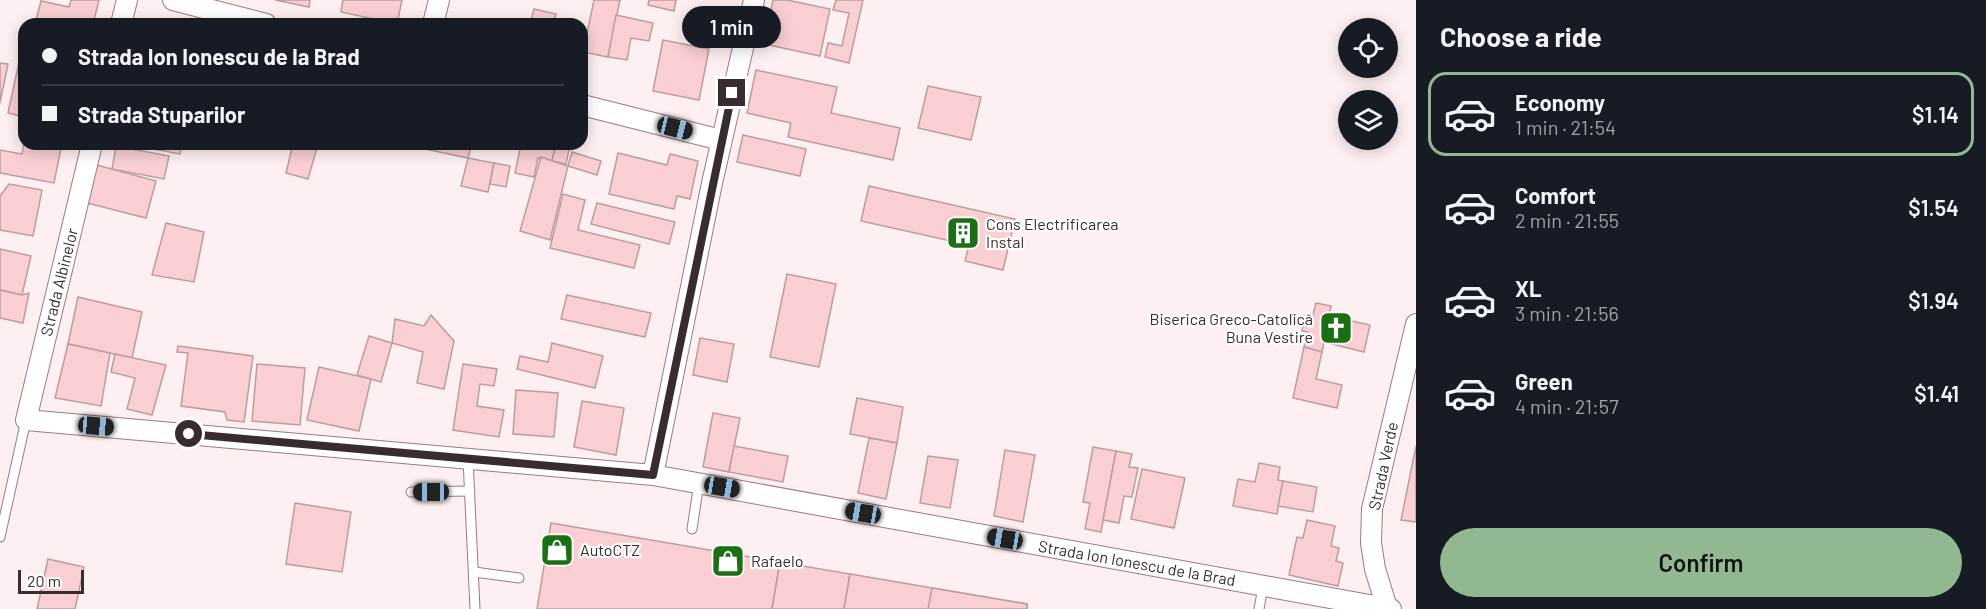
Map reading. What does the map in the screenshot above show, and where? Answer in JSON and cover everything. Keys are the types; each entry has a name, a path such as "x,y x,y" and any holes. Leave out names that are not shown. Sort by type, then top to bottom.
{"street":[{"path":"122,18 127,0"},
{"path":"173,0 243,18"},
{"path":"434,18 439,0"},
{"path":"653,475 721,140 754,0"},
{"path":"588,107 721,140"},
{"name":"Strada Albinelor","path":"26,420 91,150"},
{"name":"Strada Verde","path":"1389,609 1375,569 1371,543 1372,509 1416,327"},
{"name":"Strada Ion Ionescu de la Brad","path":"26,420 653,475 1389,609"}],"lane":[{"path":"0,537 26,420"},
{"path":"468,458 475,609"},
{"path":"692,529 699,483"},
{"path":"411,492 470,491"},
{"path":"474,572 519,578"},
{"path":"1259,609 1263,586"}],"building":[{"path":"71,0 99,0 94,18 37,18 41,1 69,7"},
{"path":"275,0 310,0 309,7"},
{"path":"343,0 402,0 398,18 369,18 341,12"},
{"path":"594,0 620,0 608,57 588,53 588,28"},
{"path":"649,0 676,0 674,11 648,5"},
{"path":"773,0 787,0 830,9 820,56 764,44"},
{"path":"836,0 863,0 849,63 825,57 828,43 842,46 849,13 833,10"},
{"path":"534,9 556,14 555,18 532,18"},
{"path":"616,15 653,23 649,41 631,38 627,60 608,57"},
{"path":"663,40 709,49 699,100 653,91"},
{"path":"0,63 8,64 0,103"},
{"path":"18,67 18,116 8,113"},
{"path":"756,70 837,87 831,113 900,128 893,160 788,137 791,123 747,113"},
{"path":"928,86 981,97 971,140 918,128"},
{"path":"743,135 806,149 800,176 737,162"},
{"path":"0,150 22,154 23,150 61,150 54,183 0,173"},
{"path":"115,150 137,150 169,156 164,179 112,169"},
{"path":"158,150 181,150 180,154"},
{"path":"292,150 316,150 308,179 286,173"},
{"path":"430,150 470,150 468,158"},
{"path":"520,150 555,150 552,161 538,158 534,177 515,173"},
{"path":"555,150 569,150 566,164 552,161"},
{"path":"572,152 601,161 597,175 568,166"},
{"path":"618,153 667,165 670,154 698,161 690,199 677,196 674,209 609,194"},
{"path":"541,157 568,166 550,240 520,231"},
{"path":"468,158 494,163 488,192 461,186"},
{"path":"494,163 510,166 506,187 490,184"},
{"path":"97,165 156,181 146,218 87,203"},
{"path":"9,184 42,190 33,236 0,230 0,196"},
{"name":"Cons Electrificarea Instal","path":"869,186 1015,219 1003,270 965,261 969,245 861,221"},
{"path":"563,194 585,200 578,230 640,245 634,268 550,248"},
{"path":"597,203 675,222 669,244 591,224"},
{"path":"166,223 204,232 194,282 152,275"},
{"path":"0,249 31,256 22,295 0,290"},
{"path":"787,274 836,284 819,367 770,357"},
{"path":"0,290 22,295 29,293 23,323 0,318"},
{"path":"567,295 651,313 645,337 561,319"},
{"path":"78,297 142,312 132,358 68,344"},
{"name":"Biserica Greco-Catolică Buna Vestire","path":"1316,303 1331,306 1329,316 1370,325 1364,352 1324,342 1322,352 1304,347 1308,332 1302,331 1305,316 1312,318"},
{"path":"431,315 454,341 444,389 417,383 423,352 392,343 395,319 424,326"},
{"path":"369,336 392,343 381,382 357,375"},
{"path":"700,338 734,344 727,382 693,375"},
{"path":"552,343 603,356 595,388 517,369 520,356 548,362"},
{"path":"68,344 110,353 101,406 55,398"},
{"path":"178,346 253,356 244,422 227,420 225,412 181,406 188,353 177,352"},
{"path":"1304,347 1322,352 1316,379 1342,385 1337,408 1293,398"},
{"path":"115,354 166,365 152,415 127,409 135,378 111,372"},
{"path":"257,364 305,368 300,425 252,421"},
{"path":"463,364 497,369 494,386 480,384 477,406 504,410 499,437 453,430"},
{"path":"319,367 371,379 359,431 307,420"},
{"path":"516,390 558,393 554,437 513,434"},
{"path":"857,398 903,407 897,443 850,434"},
{"path":"582,401 624,408 616,455 574,447"},
{"path":"713,413 740,418 729,472 703,467"},
{"path":"869,438 897,443 886,499 858,493"},
{"path":"734,446 788,456 783,482 729,472"},
{"path":"1416,446 1416,522 1401,520"},
{"path":"1093,447 1116,451 1101,532 1085,529 1090,503 1083,502"},
{"path":"1005,450 1035,455 1023,522 994,516"},
{"path":"1116,451 1132,454 1129,467 1138,468 1132,497 1124,496 1119,523 1103,520"},
{"path":"928,456 958,460 950,508 920,503"},
{"path":"1259,463 1280,467 1278,480 1283,481 1277,514 1233,506 1238,479 1255,482"},
{"path":"1142,469 1185,478 1174,528 1131,519"},
{"path":"1283,481 1317,487 1313,512 1278,506"},
{"path":"295,503 351,512 342,572 286,564"},
{"path":"1307,520 1335,526 1331,546 1339,548 1336,561 1343,563 1338,586 1289,575 1297,537 1303,538"},
{"path":"551,523 780,562 772,609 537,609"},
{"path":"48,559 84,567 75,609 37,609"},
{"path":"780,562 850,574 844,609 772,609"},
{"path":"850,574 1027,604 1027,609 844,609"},
{"path":"932,588 1027,604 1027,609 928,609"}],"place":[{"name":"Cons Electrificarea Instal","path":"963,233"},
{"name":"Biserica Greco-Catolică Buna Vestire","path":"1336,328"},
{"name":"AutoCTZ","path":"557,550"},
{"name":"Rafaelo","path":"728,561"}],"route":[{"path":"189,434 653,475 732,93"}]}
